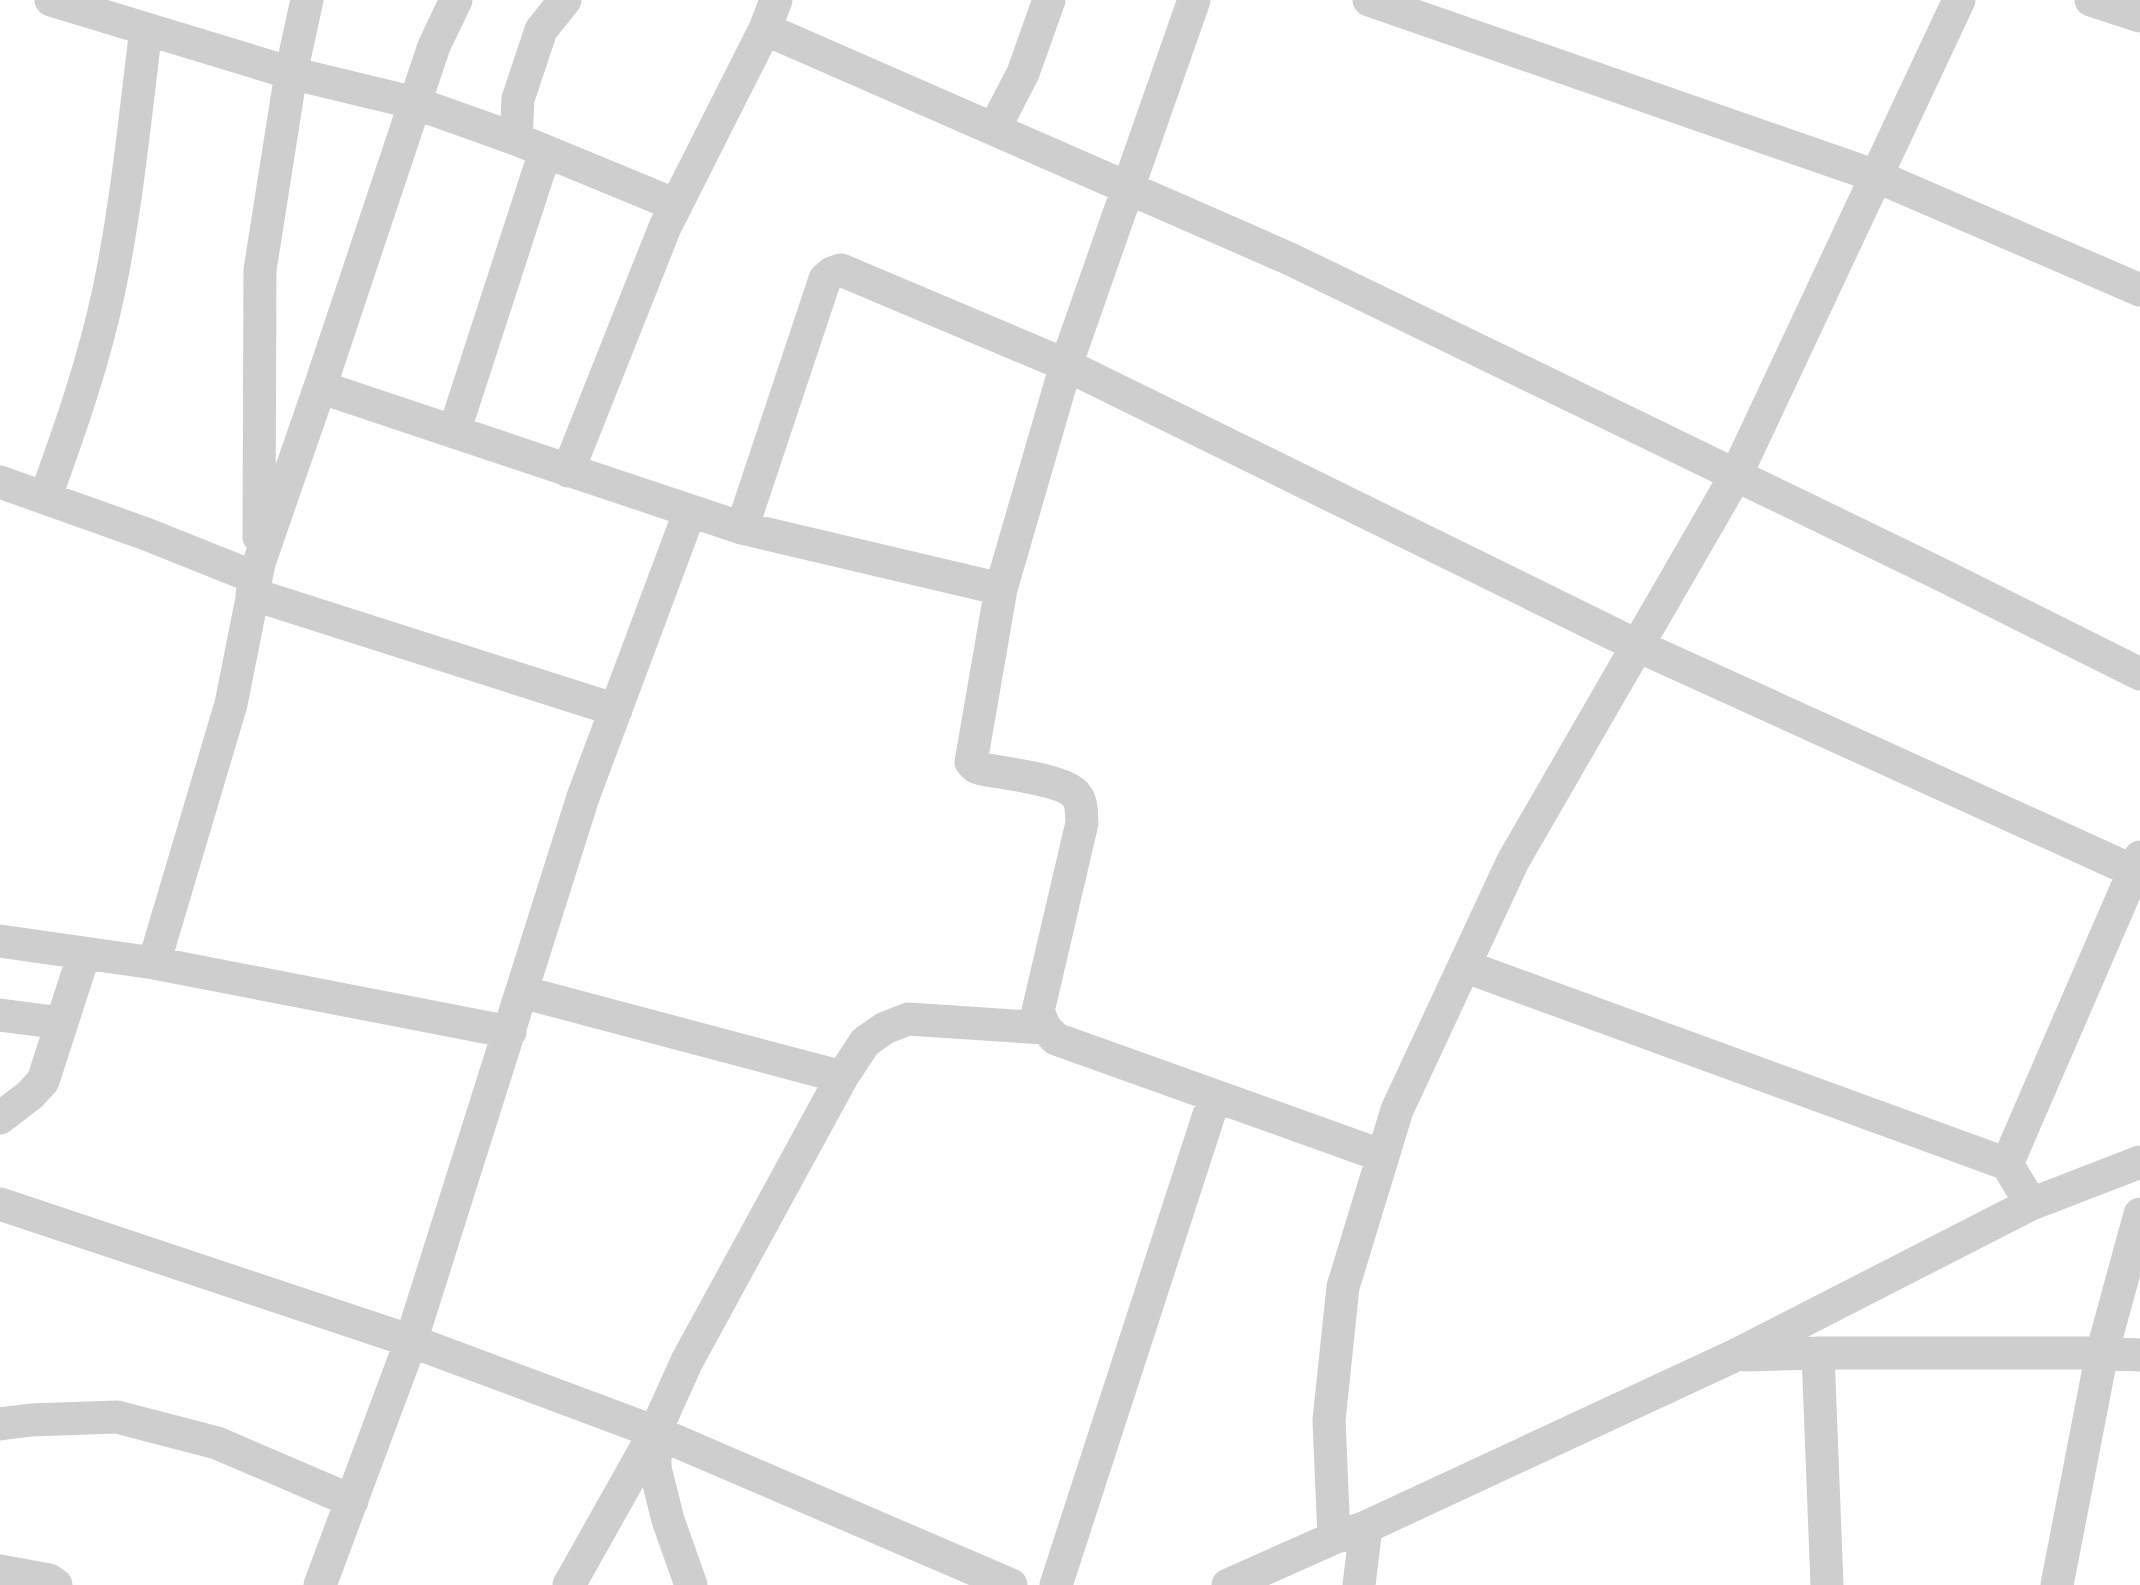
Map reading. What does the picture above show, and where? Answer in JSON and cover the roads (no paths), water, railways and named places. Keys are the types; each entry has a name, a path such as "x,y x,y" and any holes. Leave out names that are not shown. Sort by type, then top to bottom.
{"street":[{"path":"51,0 291,73 415,103 530,146 676,206"},
{"path":"255,578 260,270 291,73 307,0"},
{"path":"154,963 231,704 255,578 434,46 456,0"},
{"path":"454,432 530,146 518,99 541,30 565,0"},
{"path":"994,129 1023,73 1049,0"},
{"path":"1194,0 1066,365 1001,589 971,762 976,768 1053,783 1073,792 1081,803 1082,823 1038,1011 1045,1028 1056,1039 1383,1156"},
{"path":"1369,0 1876,176 2140,290"},
{"path":"1334,1538 1329,1420 1343,1287 1397,1110 1513,861 1736,475 1959,0"},
{"path":"2091,0 2140,16"},
{"path":"568,471 665,227 771,15 994,129 1290,259 2140,674"},
{"path":"45,498 76,416 109,290 130,157 146,29"},
{"path":"742,528 825,279 841,270 1066,365 1638,646 2138,868 2007,1164"},
{"path":"320,387 742,528 1001,589"},
{"path":"0,482 146,534 255,578 616,710"},
{"path":"320,1585 411,1341 583,797 690,511"},
{"path":"0,941 154,963 510,1032"},
{"path":"0,1118 30,1095 43,1081 84,954"},
{"path":"1464,966 2007,1164 2031,1204"},
{"path":"522,992 842,1077"},
{"path":"0,1015 62,1023"},
{"path":"569,1585 656,1432 687,1360 842,1077 865,1042 885,1028 908,1018 1045,1028"},
{"path":"1056,1585 1215,1096"},
{"path":"1228,1585 1334,1538 1366,1527 1736,1355 2031,1204 2140,1162"},
{"path":"0,1204 411,1341 656,1432 1011,1585"},
{"path":"2057,1585 2102,1353 2140,1214"},
{"path":"1736,1355 1818,1353 2140,1355"},
{"path":"1818,1353 1827,1585"},
{"path":"0,1424 31,1419 117,1417 217,1443 352,1502"},
{"path":"656,1432 655,1468 668,1520 691,1585"},
{"path":"1359,1585 1366,1527"},
{"path":"0,1571 49,1580 56,1585"}]}
